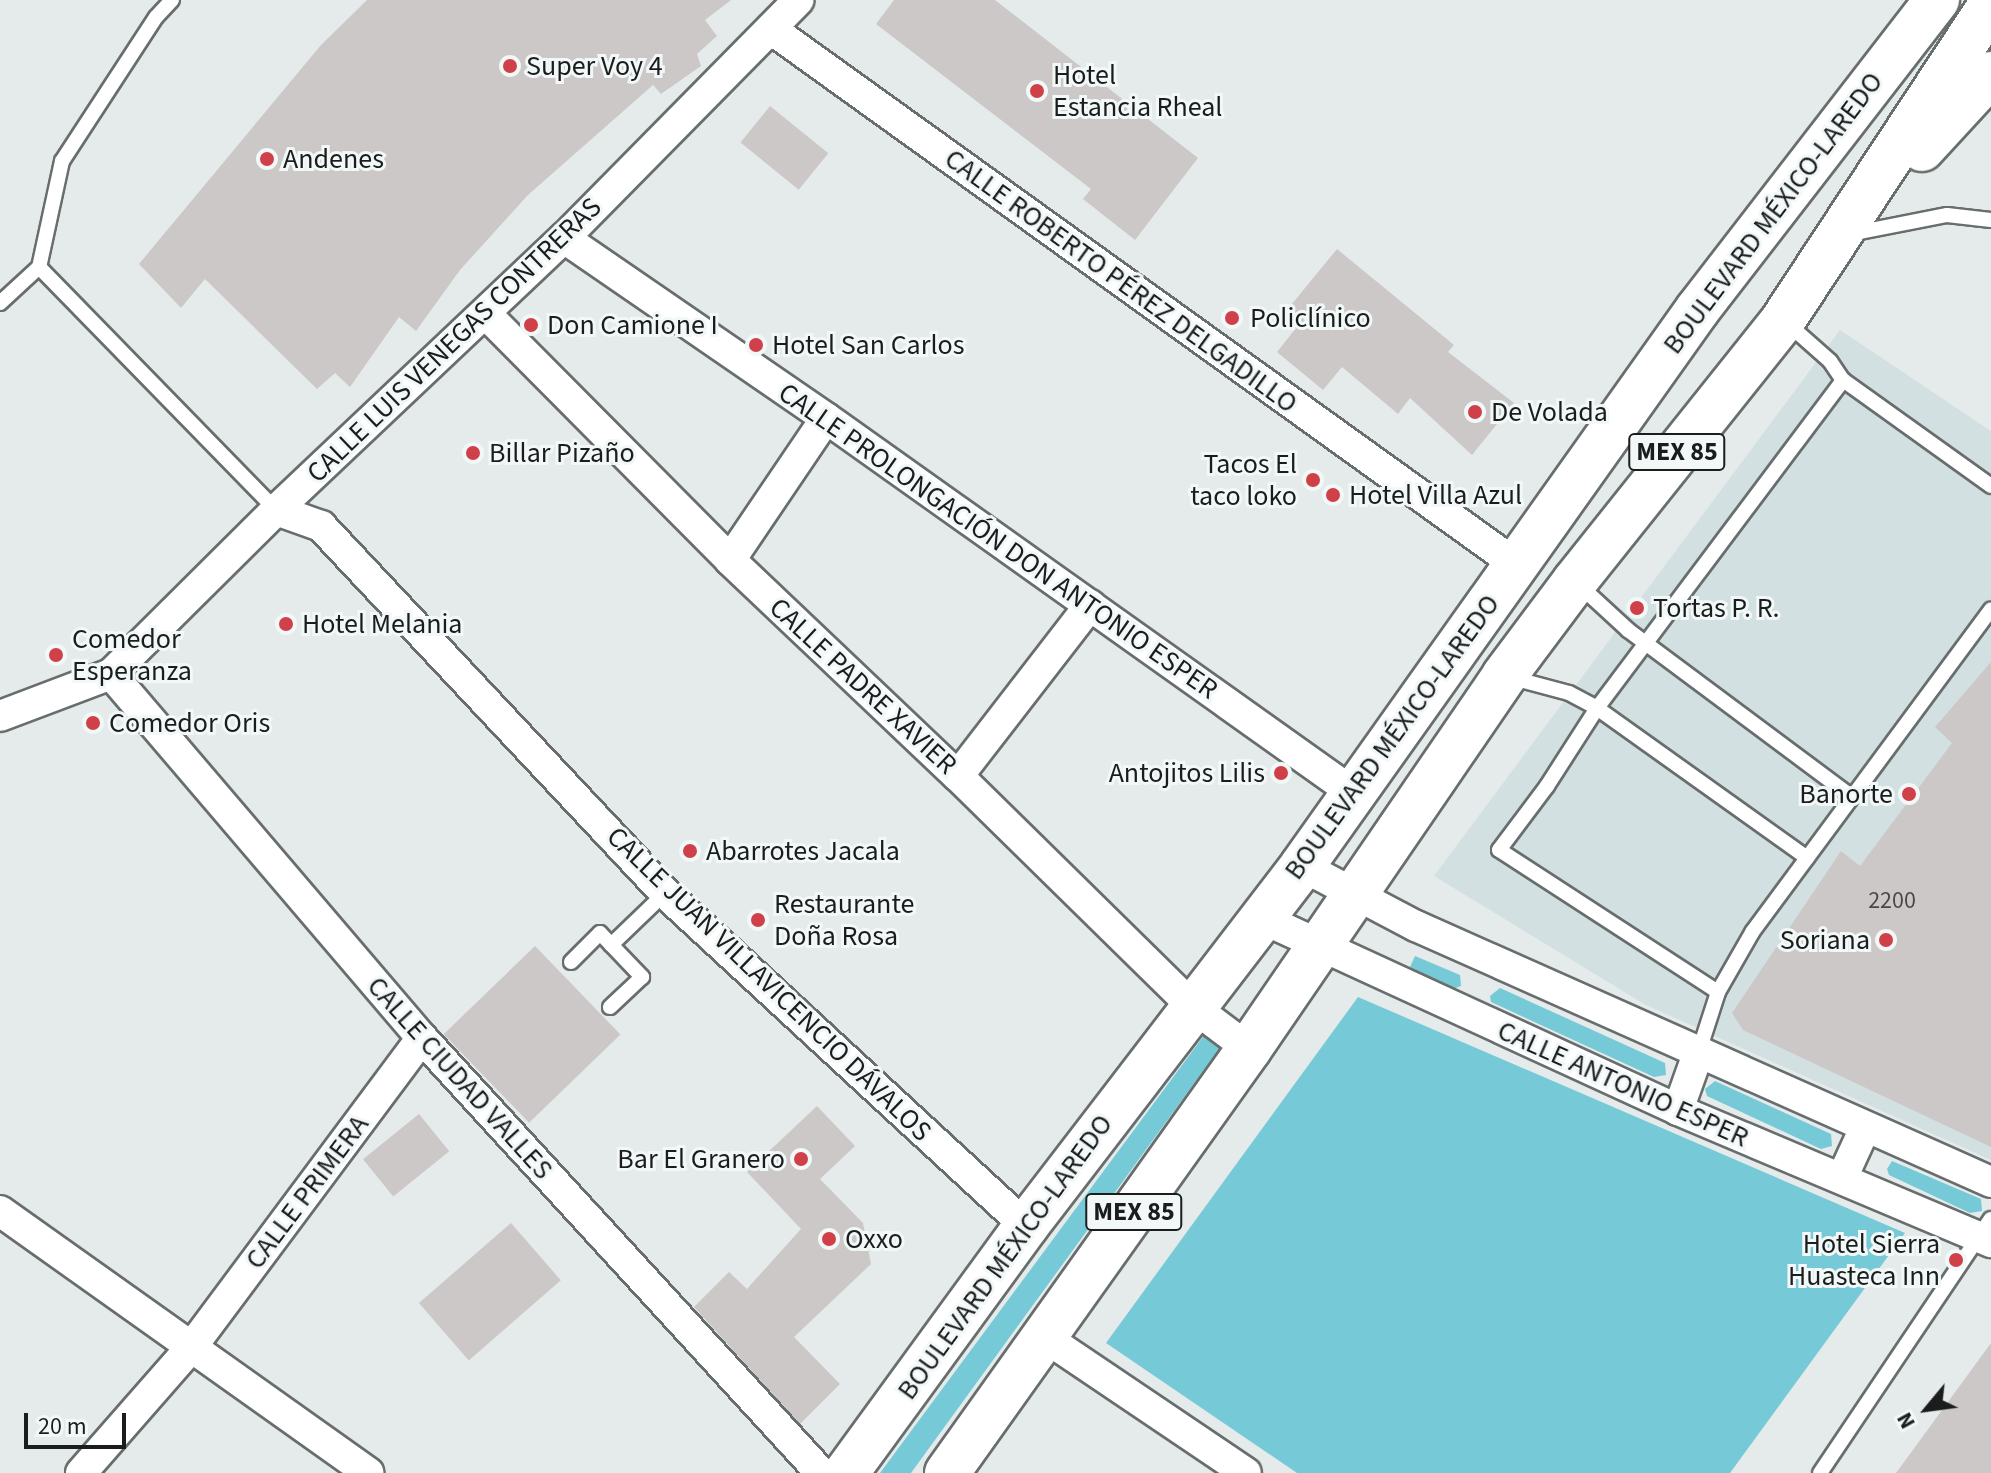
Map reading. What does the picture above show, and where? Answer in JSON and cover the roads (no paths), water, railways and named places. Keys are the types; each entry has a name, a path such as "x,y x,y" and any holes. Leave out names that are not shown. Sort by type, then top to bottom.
{"main road":[{"path":"1698,309 1904,0"},
{"name":"BOULEVARD MÉXICO-LAREDO","path":"846,1473 1026,1226 1259,917 1302,866 1698,309 1937,0"},
{"name":"BOULEVARD MÉXICO-LAREDO","path":"947,1473 1249,1049 1504,676 1575,581 1783,320 1991,5"},
{"path":"1841,236 1991,74"}],"street":[{"name":"CALLE ROBERTO PÉREZ DELGADILLO","path":"731,66 785,10 1517,565"},
{"name":"CALLE LUIS VENEGAS CONTRERAS","path":"111,674 276,510 564,238 731,66"},
{"name":"CALLE PROLONGACIÓN DON ANTONIO ESPER","path":"564,238 826,418 1352,792"},
{"name":"CALLE PADRE XAVIER","path":"485,313 730,560 958,776 1192,1006 1249,1049"},
{"path":"730,560 826,418"},
{"name":"CALLE JUAN VILLAVICENCIO DÁVALOS","path":"276,510 321,526 665,893 1026,1226"},
{"path":"958,776 1090,605"},
{"path":"0,716 111,674"},
{"name":"CALLE CIUDAD VALLES","path":"111,674 422,1038 821,1473"},
{"path":"1302,866 1416,926 1991,1182"},
{"name":"CALLE ANTONIO ESPER","path":"1259,917 1317,947 1678,1110 1842,1178 1987,1232"},
{"name":"CALLE PRIMERA","path":"81,1473 193,1345 422,1038"},
{"path":"1678,1110 1699,1051"},
{"path":"1842,1178 1865,1128"},
{"path":"0,1211 193,1345 368,1473"},
{"path":"1046,1338 1246,1473"}],"lane":[{"path":"0,303 39,267 62,161 156,17 172,0"},
{"path":"1841,236 1947,215 1991,220"},
{"path":"39,267 276,510"},
{"path":"1783,320 1830,361 1843,380 1991,486"},
{"path":"1718,992 1499,850 1597,708 1843,380"},
{"path":"1575,581 1646,643 1852,797"},
{"path":"1699,1051 1718,992 1753,931 1991,609"},
{"path":"1504,676 1569,693 1597,708 1807,858"},
{"path":"611,945 665,893"},
{"path":"571,962 600,933 642,977 610,1007"},
{"path":"1820,1473 1987,1232"}],"place":[{"name":"Super Voy 4","path":"510,66"},
{"name":"Hotel Estancia Rheal","path":"1037,91"},
{"name":"Andenes","path":"267,159"},
{"name":"Policlínico","path":"1232,318"},
{"name":"Don Camione I","path":"531,325"},
{"name":"Hotel San Carlos","path":"756,345"},
{"name":"De Volada","path":"1475,412"},
{"name":"Billar Pizaño","path":"473,453"},
{"name":"Tacos El taco loko","path":"1313,480"},
{"name":"Hotel Villa Azul","path":"1333,495"},
{"name":"Tortas P. R.","path":"1637,608"},
{"name":"Hotel Melania","path":"286,624"},
{"name":"Comedor Esperanza","path":"56,655"},
{"name":"Comedor Oris","path":"93,723"},
{"name":"Antojitos Lilis","path":"1281,773"},
{"name":"Banorte","path":"1909,794"},
{"name":"Abarrotes Jacala","path":"690,851"},
{"name":"Restaurante Doña Rosa","path":"758,920"},
{"name":"Soriana","path":"1886,940"},
{"name":"Bar El Granero","path":"801,1159"},
{"name":"Oxxo","path":"829,1239"},
{"name":"Hotel Sierra Huasteca Inn","path":"1956,1260"}]}
